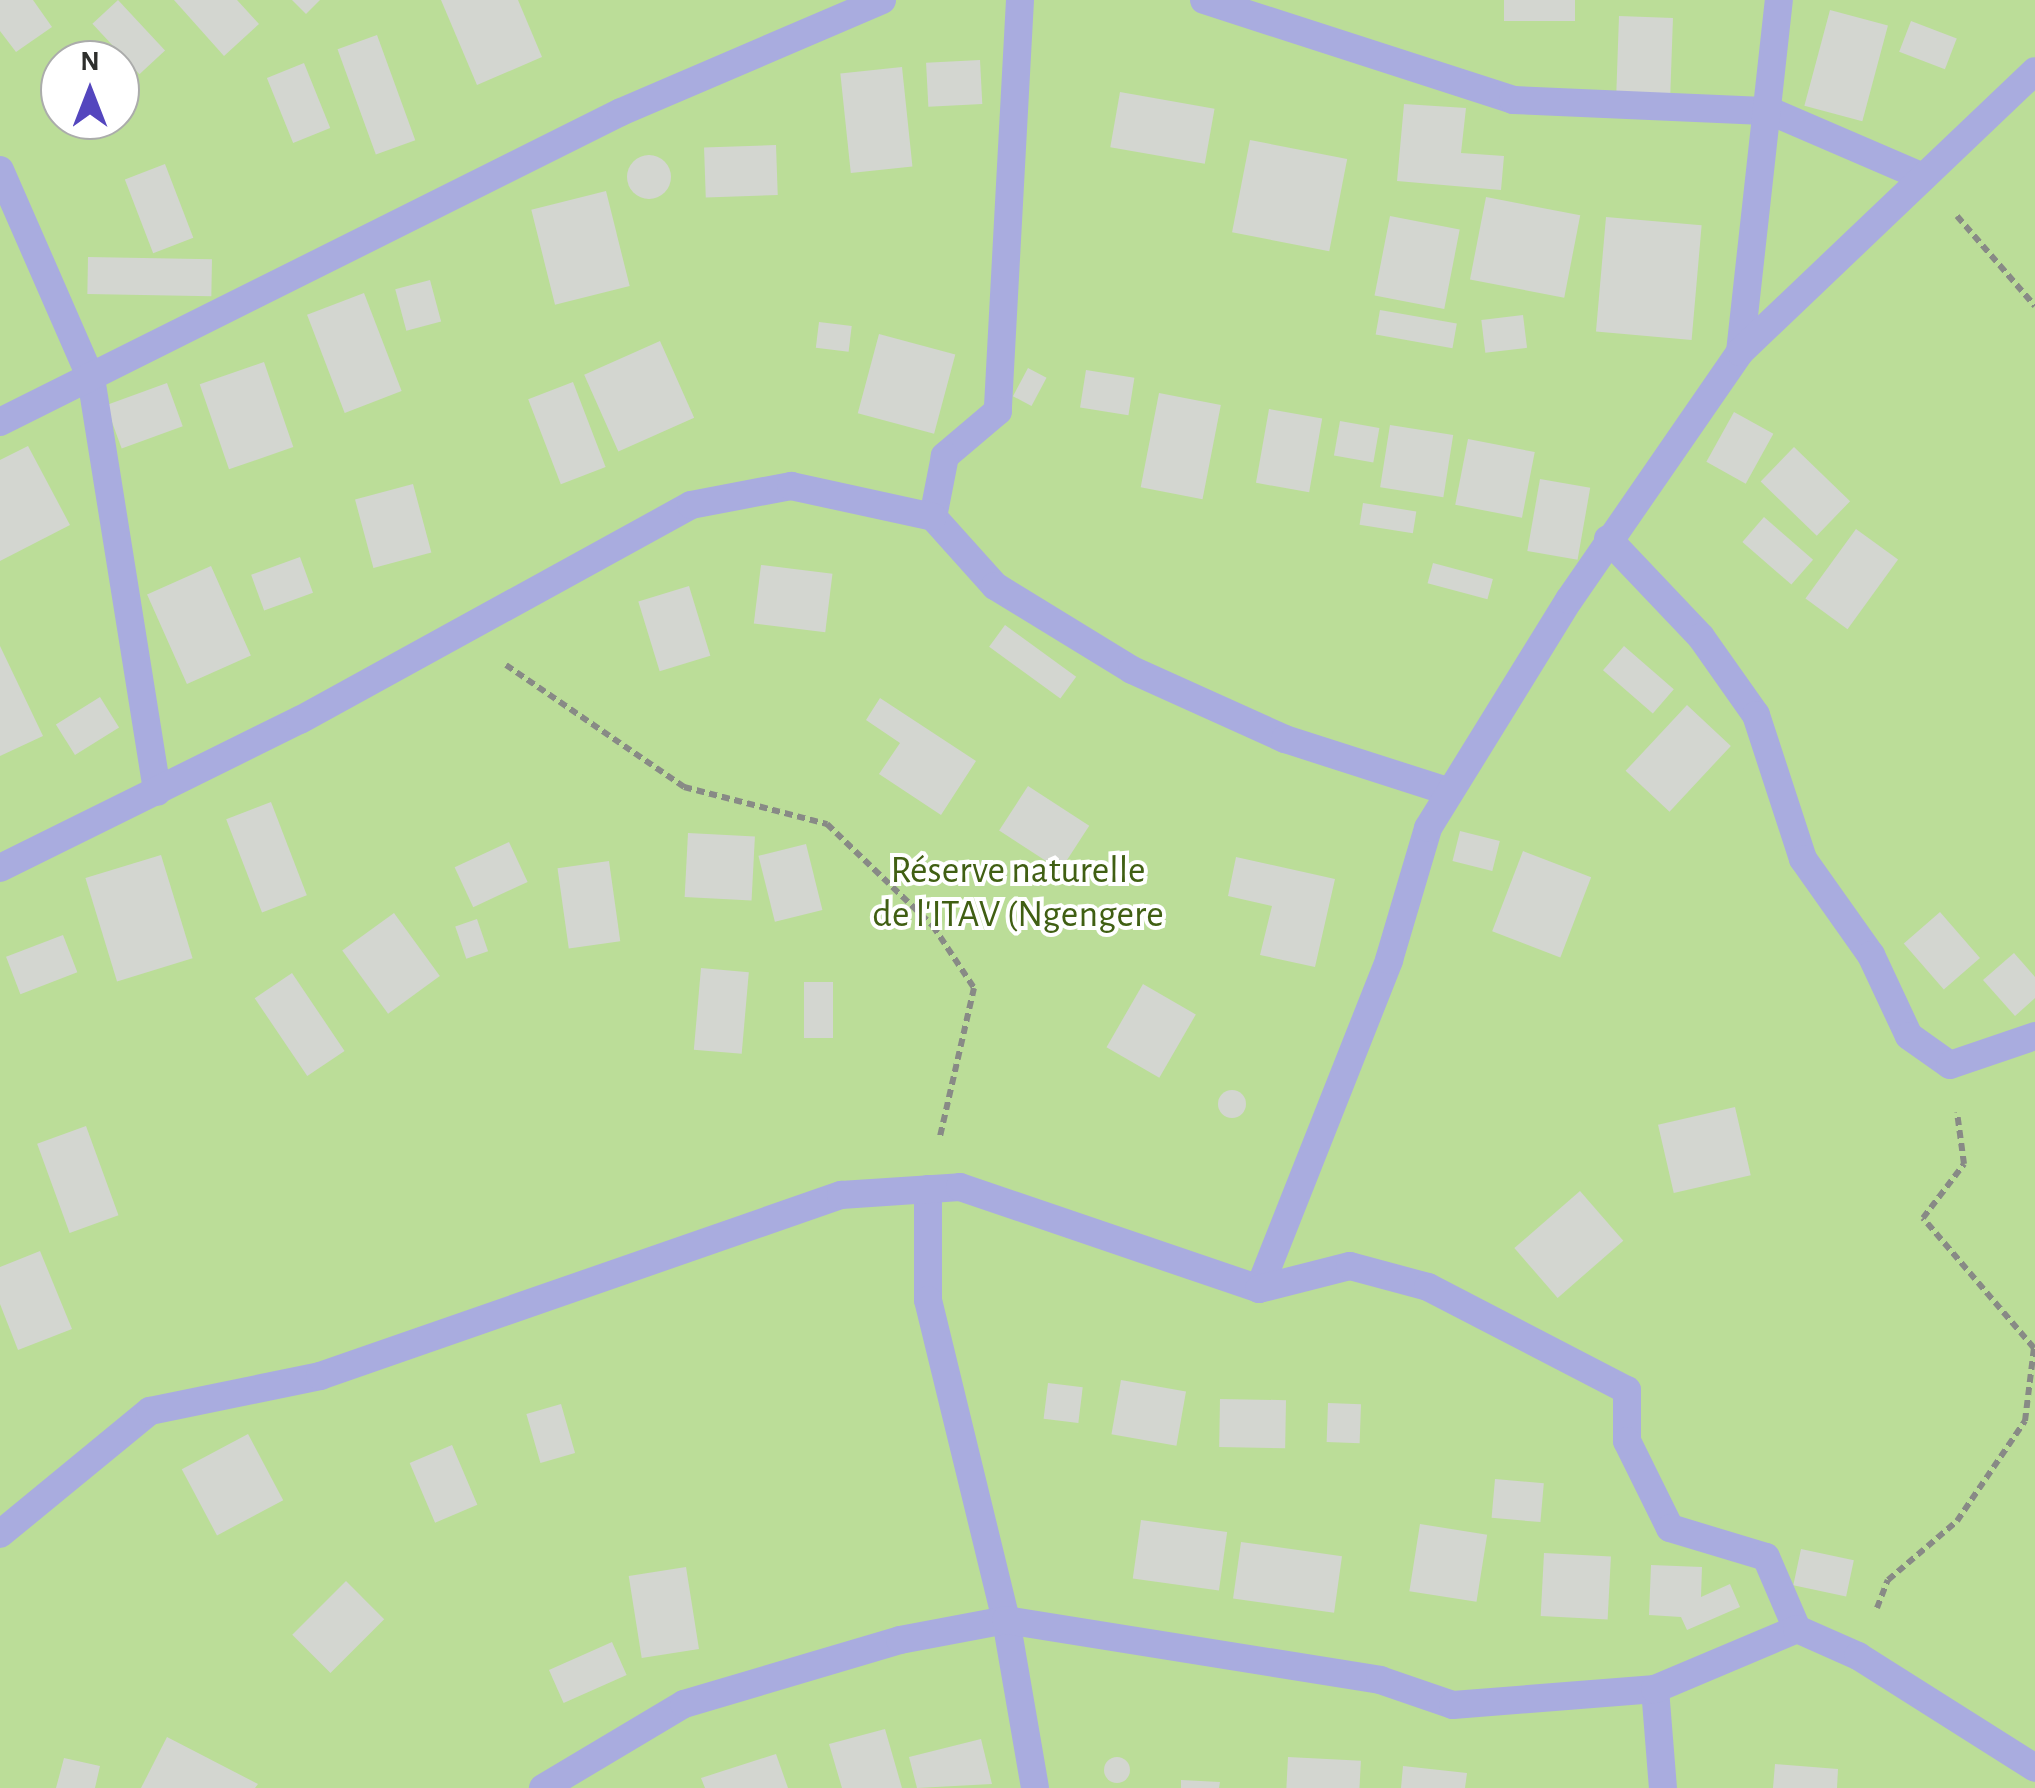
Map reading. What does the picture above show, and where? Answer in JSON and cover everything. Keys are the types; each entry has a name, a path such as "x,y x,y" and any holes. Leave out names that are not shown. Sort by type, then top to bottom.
{"street":[{"path":"0,422 621,112 882,0"},
{"path":"933,517 945,456 998,411 1020,0"},
{"path":"1204,0 1513,100 1770,111 1923,177"},
{"path":"1740,352 1780,0"},
{"path":"1259,1289 1389,960 1428,828 1608,539 1740,352 2035,71"},
{"path":"0,170 91,378 157,792"},
{"path":"0,868 157,792 460,633 690,506 790,486 933,517 995,586 1132,670 1284,739 1450,792"},
{"path":"1608,539 1701,638 1756,714 1803,860 1872,955 1909,1036 1950,1065 2035,1036"},
{"path":"0,1534 150,1411 320,1376 841,1195 960,1186 1259,1289 1350,1266 1397,1278 1627,1390 1627,1441 1670,1528 1766,1557 1797,1629 1858,1656 2035,1768"},
{"path":"928,1189 928,1300 1006,1620 1034,1788"},
{"path":"543,1788 684,1704 900,1640 1006,1620 1380,1680 1453,1705 1655,1689 1797,1629"},
{"path":"1655,1689 1662,1788"}],"path":[{"path":"1923,177 2035,306"},
{"path":"460,633 684,787 827,824 933,926 974,988 928,1189"},
{"path":"1858,1656 1888,1580 1957,1521 2026,1421 2034,1348 1923,1218 1964,1164 1950,1065"}],"green space":[{"name":"Réserve naturelle de l'ITAV (Ngengere","path":"0,0 2035,0 2035,1788 0,1788"}],"building":[{"path":"0,0 33,0 52,27 16,52 0,31"},
{"path":"118,0 165,50 140,74 140,40 107,40 92,24"},
{"path":"174,0 237,0 259,24 224,56"},
{"path":"292,0 320,0 306,14"},
{"path":"441,0 518,0 542,57 477,85"},
{"path":"1504,0 1575,0 1575,21 1504,21"},
{"path":"1830,10 1888,26 1862,121 1804,106"},
{"path":"1619,16 1673,18 1670,94 1616,92"},
{"path":"1911,21 1957,39 1945,69 1899,52"},
{"path":"377,35 415,140 376,155 338,49"},
{"path":"980,60 982,104 928,107 926,63"},
{"path":"304,63 330,128 293,143 267,78"},
{"path":"902,67 912,166 851,173 840,73"},
{"path":"1120,92 1215,109 1205,164 1110,147"},
{"path":"1404,104 1466,108 1461,153 1504,156 1501,190 1397,181"},
{"path":"1250,140 1347,159 1329,251 1232,232"},
{"path":"776,145 778,195 706,197 704,148"},
{"path":"649,155 665,161 671,177 665,193 649,199 633,193 627,177 633,161"},
{"path":"165,164 193,238 153,253 125,179"},
{"path":"606,191 630,286 555,305 531,210"},
{"path":"1486,197 1580,215 1564,298 1470,279"},
{"path":"1390,216 1460,230 1444,309 1375,296"},
{"path":"1606,217 1702,225 1692,340 1596,332"},
{"path":"88,257 212,259 211,296 87,294"},
{"path":"430,280 441,322 406,331 395,289"},
{"path":"364,293 402,391 345,413 307,315"},
{"path":"1380,310 1457,324 1452,348 1376,335"},
{"path":"1523,315 1527,348 1485,353 1481,320"},
{"path":"819,322 852,326 849,352 816,348"},
{"path":"879,334 955,354 934,434 858,413"},
{"path":"660,341 694,418 618,451 584,375"},
{"path":"264,362 293,447 229,469 200,384"},
{"path":"1028,368 1047,378 1032,406 1013,396"},
{"path":"1086,370 1134,378 1128,415 1080,408"},
{"path":"573,382 606,467 561,484 528,399"},
{"path":"167,383 183,426 122,448 106,405"},
{"path":"1159,393 1221,405 1203,499 1141,487"},
{"path":"1269,409 1322,418 1309,492 1256,483"},
{"path":"1734,412 1773,434 1746,484 1706,462"},
{"path":"1340,421 1379,428 1373,462 1334,455"},
{"path":"1390,425 1453,435 1443,497 1380,487"},
{"path":"1468,439 1535,452 1522,518 1455,505"},
{"path":"28,446 70,525 0,561 0,460"},
{"path":"1794,447 1850,501 1817,536 1761,482"},
{"path":"1540,479 1590,488 1578,560 1527,551"},
{"path":"413,484 431,553 373,568 355,500"},
{"path":"1363,503 1416,511 1413,533 1360,525"},
{"path":"1764,517 1813,560 1791,585 1742,542"},
{"path":"1856,529 1898,560 1848,629 1805,599"},
{"path":"300,557 313,593 264,610 251,575"},
{"path":"1433,563 1493,579 1487,599 1428,583"},
{"path":"761,565 832,574 825,632 754,624"},
{"path":"211,566 251,656 187,684 147,594"},
{"path":"689,586 710,656 660,671 638,601"},
{"path":"1005,625 1076,677 1060,699 989,647"},
{"path":"0,646 43,736 0,756"},
{"path":"1624,646 1674,689 1653,713 1603,670"},
{"path":"100,697 119,728 75,755 56,725"},
{"path":"880,698 976,761 941,815 879,774 900,743 866,720"},
{"path":"1687,705 1731,746 1670,812 1626,771"},
{"path":"1028,786 1089,826 1060,870 999,830"},
{"path":"271,802 307,895 262,913 226,819"},
{"path":"1460,831 1500,841 1492,871 1453,861"},
{"path":"688,833 755,837 752,900 685,897"},
{"path":"509,842 528,882 473,907 455,867"},
{"path":"806,844 822,910 775,922 758,856"},
{"path":"1523,851 1591,877 1560,957 1492,931"},
{"path":"161,855 193,958 117,981 85,878"},
{"path":"1236,857 1335,879 1315,967 1260,955 1272,906 1228,896"},
{"path":"609,861 620,941 569,948 558,868"},
{"path":"1940,912 1980,958 1944,990 1904,943"},
{"path":"394,913 440,976 388,1014 342,951"},
{"path":"477,919 488,951 466,959 455,926"},
{"path":"63,935 77,972 20,994 6,957"},
{"path":"2014,953 2035,977 2035,998 2015,1016 1983,980"},
{"path":"701,968 749,972 742,1054 694,1050"},
{"path":"292,973 345,1051 307,1076 255,998"},
{"path":"804,982 833,982 833,1038 804,1038"},
{"path":"1143,984 1196,1015 1159,1078 1106,1047"},
{"path":"1232,1090 1242,1094 1246,1104 1242,1114 1232,1118 1222,1114 1218,1104 1222,1094"},
{"path":"1735,1107 1751,1175 1674,1193 1658,1125"},
{"path":"86,1126 118,1215 70,1233 37,1144"},
{"path":"1580,1191 1623,1241 1558,1298 1514,1248"},
{"path":"40,1251 72,1329 18,1350 0,1304 0,1267"},
{"path":"1121,1380 1186,1391 1176,1446 1111,1434"},
{"path":"1048,1383 1083,1387 1078,1423 1044,1419"},
{"path":"1220,1399 1286,1400 1285,1448 1219,1447"},
{"path":"1328,1403 1361,1404 1360,1443 1327,1442"},
{"path":"561,1404 575,1453 540,1463 526,1414"},
{"path":"248,1434 283,1500 217,1535 182,1469"},
{"path":"452,1445 477,1505 435,1523 410,1463"},
{"path":"1495,1479 1544,1483 1540,1522 1492,1518"},
{"path":"1141,1520 1227,1532 1219,1591 1133,1578"},
{"path":"1420,1524 1487,1535 1477,1602 1409,1591"},
{"path":"1241,1542 1342,1556 1334,1613 1233,1598"},
{"path":"1801,1549 1854,1560 1846,1596 1793,1585"},
{"path":"1544,1553 1611,1557 1608,1619 1541,1616"},
{"path":"1651,1565 1702,1567 1701,1597 1730,1584 1740,1607 1687,1630 1681,1617 1649,1615"},
{"path":"686,1567 699,1649 642,1658 629,1576"},
{"path":"346,1581 384,1619 330,1673 292,1635"},
{"path":"612,1642 627,1675 564,1703 549,1670"},
{"path":"885,1729 902,1788 842,1788 829,1744"},
{"path":"167,1737 258,1784 255,1788 141,1788"},
{"path":"981,1739 992,1784 917,1788 909,1757"},
{"path":"776,1754 788,1788 705,1788 701,1778"},
{"path":"1117,1757 1126,1761 1130,1770 1126,1779 1117,1783 1108,1779 1104,1770 1108,1761"},
{"path":"1288,1757 1361,1761 1359,1788 1286,1788"},
{"path":"64,1758 100,1766 95,1788 56,1788"},
{"path":"1775,1764 1838,1769 1837,1788 1773,1788"},
{"path":"1403,1766 1467,1773 1465,1788 1401,1788"},
{"path":"1181,1780 1220,1782 1219,1788 1181,1788"}]}
